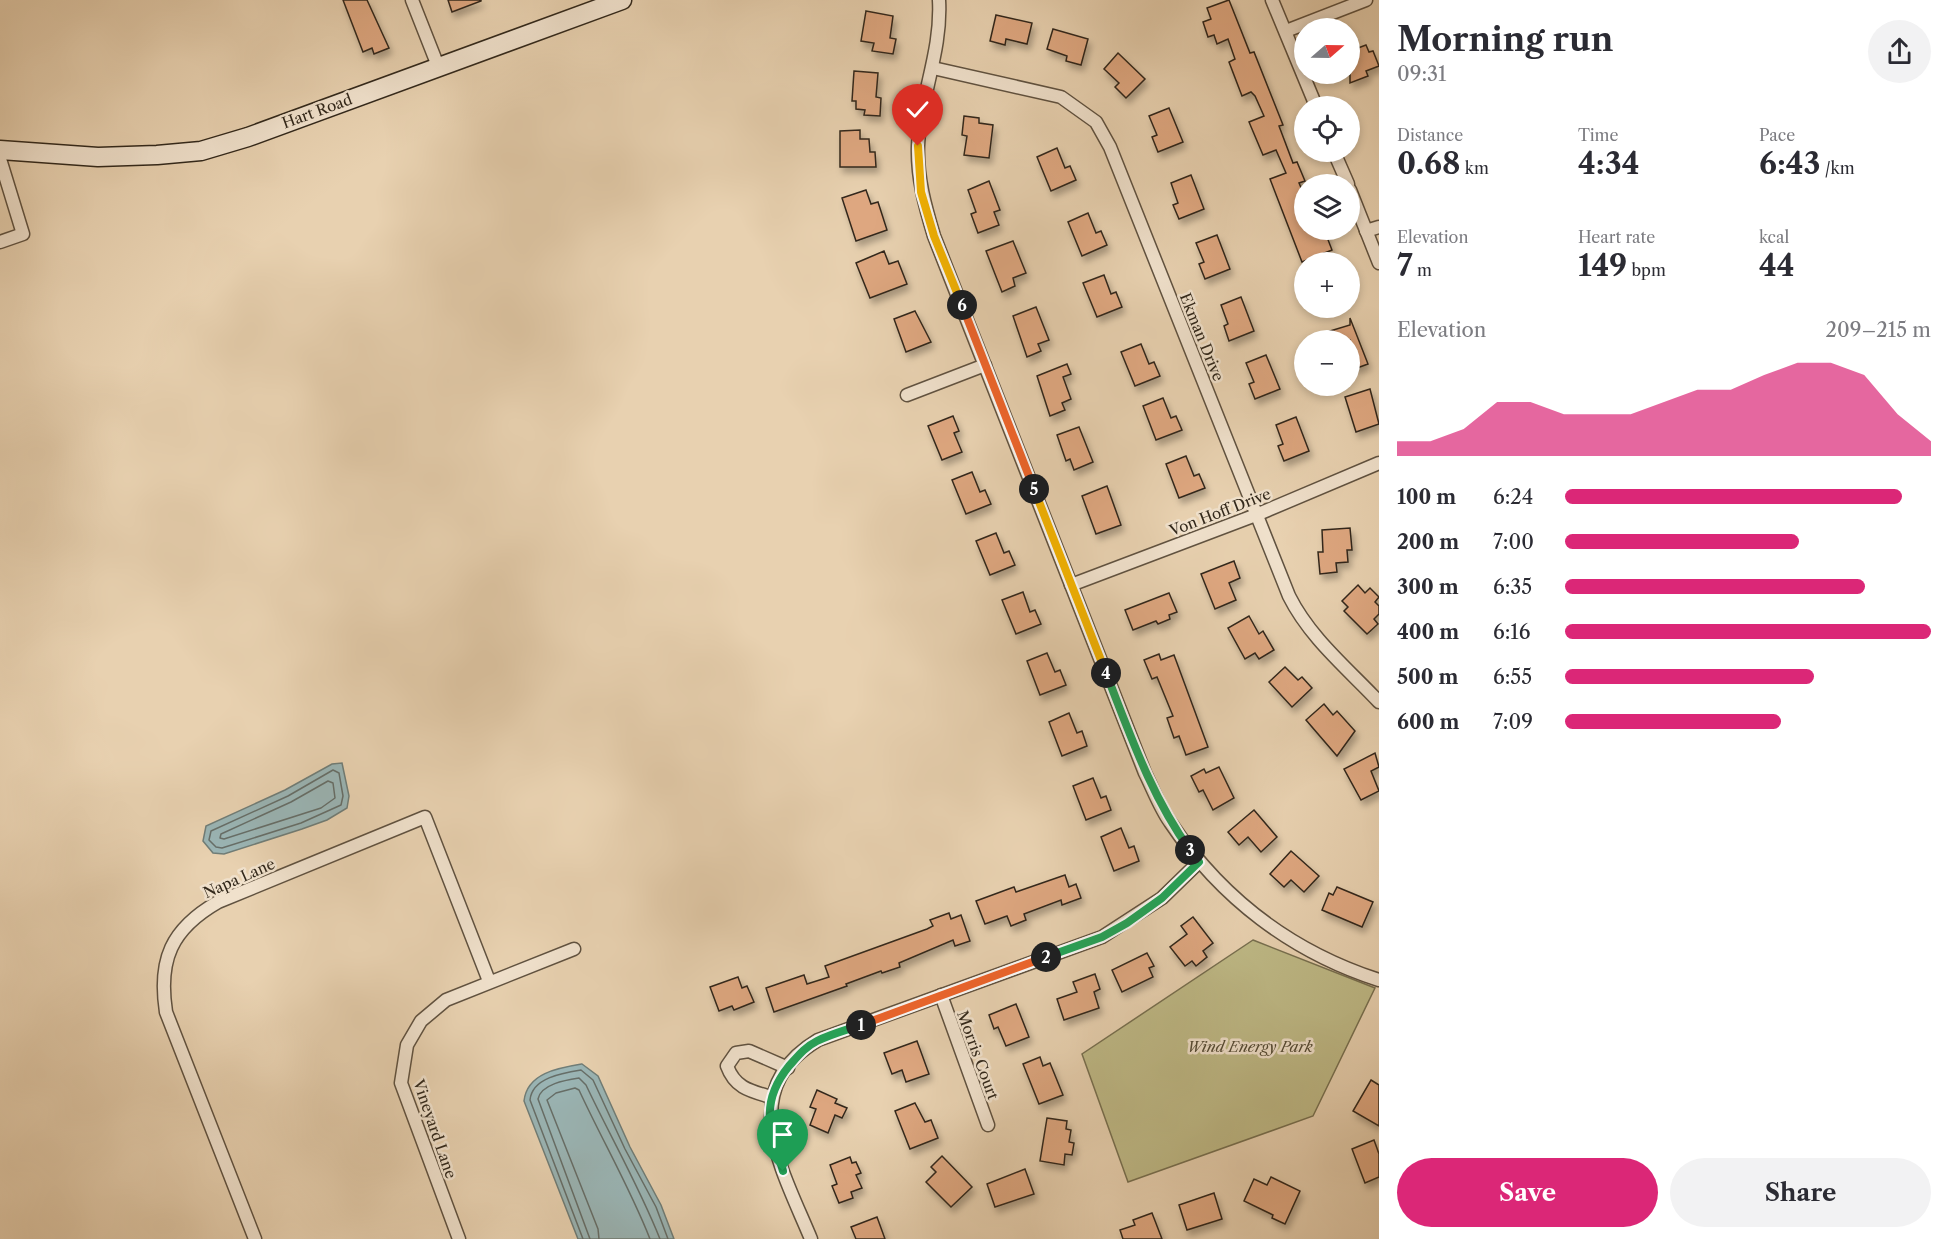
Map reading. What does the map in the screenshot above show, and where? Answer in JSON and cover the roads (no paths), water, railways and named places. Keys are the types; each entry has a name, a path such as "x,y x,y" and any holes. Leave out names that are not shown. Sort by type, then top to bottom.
{"street":[{"path":"412,0 438,66"},
{"name":"Hart Road","path":"0,150 98,157 201,151 248,137 621,0"},
{"path":"939,0 940,23 918,146 921,192 934,236 1145,773 1168,820 1199,862 1240,903 1285,938 1320,958 1379,980"},
{"path":"1272,0 1312,96"},
{"path":"1286,31 1366,0"},
{"name":"Ekman Drive","path":"933,68 1061,98 1096,122 1110,147 1256,515 1300,617 1379,702"},
{"path":"0,159 23,234 0,242"},
{"path":"1360,216 1379,263"},
{"path":"1366,231 1379,227"},
{"path":"908,395 985,365"},
{"name":"Von Hoff Drive","path":"1071,585 1256,515 1379,463"},
{"name":"Napa Lane","path":"255,1239 166,1012 162,983 168,956 178,935 196,914 218,902 425,817 489,981"},
{"path":"811,1239 770,1128 773,1091 804,1048 818,1040 1102,937 1162,898 1199,862"},
{"name":"Vineyard Lane","path":"459,1239 401,1083 407,1045 421,1021 446,1000 574,949"},
{"name":"Morris Court","path":"941,995 988,1125"},
{"path":"773,1091 743,1089 731,1078 727,1066 736,1053 749,1051 788,1068"}],"water":[{"path":"342,763 349,796 347,808 327,820 224,854 213,853 203,841 206,826 285,790 332,764"},
{"path":"582,1064 598,1076 630,1147 661,1205 674,1239 578,1239 524,1101 526,1092 537,1078 554,1070"}],"park label":[{"name":"Wind Energy Park","path":"1250,1046"}]}
